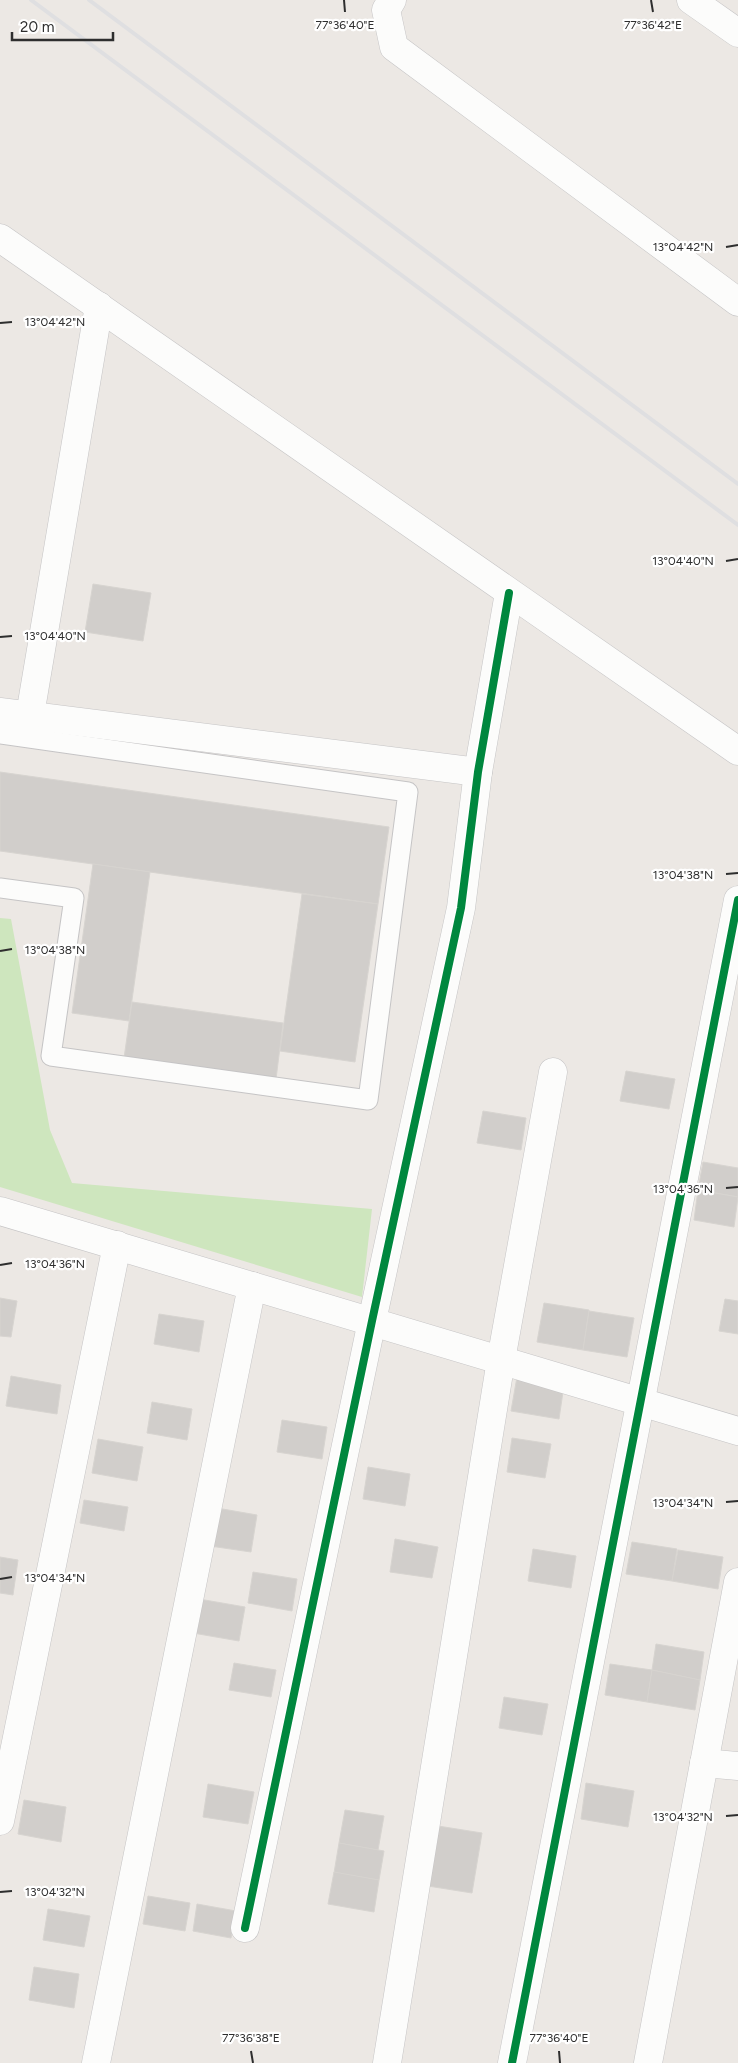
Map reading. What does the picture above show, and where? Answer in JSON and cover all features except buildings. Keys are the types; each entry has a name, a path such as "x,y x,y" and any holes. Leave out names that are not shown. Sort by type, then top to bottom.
{"street":[{"path":"392,0 386,10 394,47 738,302"},
{"path":"691,0 738,33"},
{"path":"0,238 738,752"},
{"path":"28,727 99,306"},
{"path":"245,1928 461,908 478,772 509,593"},
{"path":"0,697 28,727"},
{"path":"0,712 28,727 478,772"},
{"path":"512,2063 738,900"},
{"path":"387,2063 501,1360 553,1072"},
{"path":"0,1210 738,1431"},
{"path":"0,1821 117,1245"},
{"path":"96,2063 252,1286"},
{"path":"648,2063 738,1582"},
{"path":"704,1764 738,1766"}],"lane":[{"path":"0,734 28,727 408,792 368,1100 51,1056 74,898 0,888"}],"green space":[{"path":"0,918 11,919 50,1130 72,1183 372,1209 362,1297 0,1187"}],"railway":[{"path":"31,0 738,525"},
{"path":"89,0 738,484"}],"cycle path":[{"path":"245,1928 372,1321 461,908 478,772 509,593"},
{"path":"512,2063 738,900"}]}
